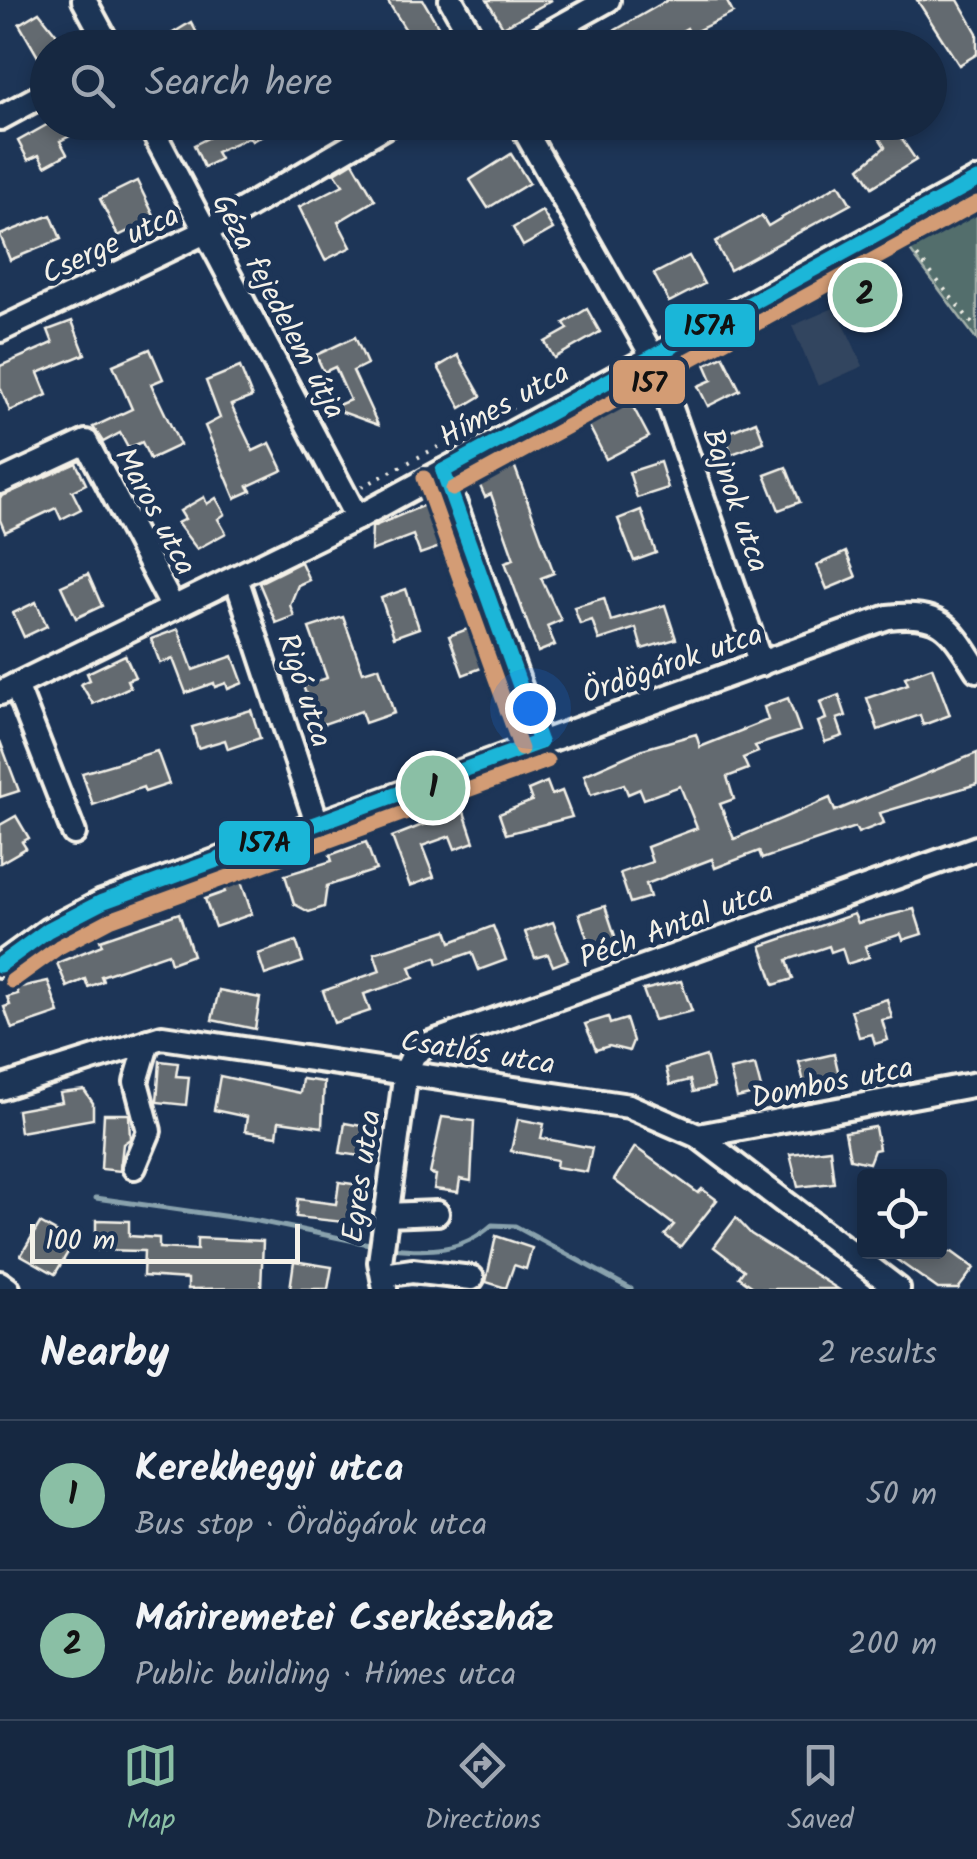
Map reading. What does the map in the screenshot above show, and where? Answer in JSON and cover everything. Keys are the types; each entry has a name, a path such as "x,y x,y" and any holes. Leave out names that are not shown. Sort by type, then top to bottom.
{"street":[{"path":"84,0 100,30"},
{"path":"451,0 468,30"},
{"path":"554,30 608,0"},
{"path":"0,118 30,102"},
{"name":"Géza fejedelem útja","path":"157,140 357,518"},
{"name":"Cserge utca","path":"3,322 204,232 361,140"},
{"name":"Bajnok utca","path":"530,140 653,357 761,664"},
{"name":"Hímes utca","path":"8,689 357,518 977,180"},
{"name":"Maros utca","path":"0,482 86,442 174,608"},
{"path":"443,471 540,742"},
{"name":"Rigó utca","path":"236,578 316,820"},
{"name":"Ördögárok utca","path":"0,966 48,930 102,902 316,820 888,616 926,615 954,632 977,670"},
{"path":"8,689 74,833"},
{"name":"Péch Antal utca","path":"406,1071 414,1054 428,1044 977,848"},
{"name":"Csatlós utca","path":"0,1088 162,1037 629,1106 698,1136 898,1289"},
{"path":"134,1167 149,1131 136,1082 148,1040"},
{"name":"Egres utca","path":"383,1275 386,1221 406,1071"},
{"name":"Dombos utca","path":"698,1136 977,1084"},
{"path":"386,1221 437,1213"},
{"path":"383,1275 412,1272 472,1278"},
{"path":"0,1283 8,1289"}],"path":[{"path":"894,226 958,312 977,329"},
{"path":"346,496 556,384"}],"shaded area":[{"path":"836,307 863,366 818,386 792,326"}],"green space":[{"path":"977,188 977,340 897,233"}],"building":[{"path":"387,0 423,0 440,30 406,30"},
{"path":"487,0 552,0 503,27"},
{"path":"668,0 726,0 733,13 698,30 616,30"},
{"path":"917,0 958,0 977,33 977,54 959,65 947,46 947,30 936,30"},
{"path":"39,12 53,30 30,30 30,43 19,24"},
{"path":"191,22 195,30 178,30"},
{"path":"30,134 30,140 62,140 67,154 45,166 39,155 28,160 18,141"},
{"path":"204,140 242,140 216,152 220,159 204,167 194,145"},
{"path":"881,140 902,140 916,160 872,187 860,168 885,147"},
{"path":"511,154 529,183 488,208 470,180"},
{"path":"353,162 375,200 338,222 351,247 325,260 299,207 343,185 335,173"},
{"path":"137,181 155,218 118,236 100,199"},
{"path":"839,184 851,204 730,270 715,242 762,216 768,226"},
{"path":"542,211 553,229 523,246 513,228"},
{"path":"51,215 61,239 10,260 0,235"},
{"path":"689,256 704,284 669,302 654,274"},
{"path":"872,274 886,301 857,316 843,289"},
{"path":"587,309 600,332 554,358 545,342 568,329 564,323"},
{"path":"72,321 85,354 38,373 47,395 10,411 0,387 0,366 53,343 48,330"},
{"path":"355,337 367,364 353,371 378,425 331,408 350,400 335,367 324,372 316,355"},
{"path":"150,349 163,379 151,384 180,445 150,459 142,442 128,448 120,433 103,442 93,427 132,409 113,365"},
{"path":"458,355 481,396 461,408 438,367"},
{"path":"723,356 740,390 708,406 698,386 712,380 705,364"},
{"path":"240,367 252,397 231,405 253,451 270,443 283,470 248,486 251,491 235,498 205,426 220,418 206,381"},
{"path":"631,403 649,437 606,459 588,424"},
{"path":"756,421 764,442 732,454 724,434"},
{"path":"513,462 554,573 541,578 561,620 547,626 555,645 538,652 505,562 514,559 491,494 485,497 476,477"},
{"path":"660,462 668,488 637,498 629,472"},
{"path":"76,463 86,484 72,491 81,509 61,519 56,508 5,532 0,520 0,497"},
{"path":"786,467 800,502 779,510 765,475"},
{"path":"204,497 207,504 216,498 225,514 218,519 226,533 197,549 177,523 185,519 180,511"},
{"path":"427,504 443,546 420,554 413,535 371,551 372,527"},
{"path":"641,510 656,553 634,561 618,519"},
{"path":"846,552 856,577 827,589 817,565"},
{"path":"301,562 309,580 298,585 290,605 294,616 276,623 259,583"},
{"path":"88,574 102,606 76,618 61,586"},
{"path":"406,589 419,628 394,637 381,598"},
{"path":"604,598 611,621 665,605 676,639 642,649 636,628 599,640 592,620 580,624 574,607"},
{"path":"36,602 47,626 24,637 13,613"},
{"path":"343,617 363,672 379,667 394,713 365,723 361,711 318,726 303,686 327,678 309,628"},
{"path":"470,628 484,667 463,675 449,636"},
{"path":"178,629 193,670 233,656 243,683 228,689 226,683 215,687 214,683 186,693 173,659 160,663 151,639"},
{"path":"125,655 135,677 127,680 130,687 93,704 81,684 90,680 87,673"},
{"path":"932,667 950,715 923,725 920,715 878,730 867,698 908,684 905,677"},
{"path":"839,695 846,716 837,719 843,736 825,742 818,722 826,719 820,702"},
{"path":"788,698 800,731 755,746 758,752 743,758 748,769 727,777 734,799 720,804 734,839 830,798 835,811 977,753 977,784 880,813 884,823 858,833 855,827 762,859 759,851 715,868 712,859 646,884 650,897 630,903 620,873 652,862 647,847 697,828 680,786 644,799 640,789 628,794 624,784 591,795 584,775 643,749 696,734 700,747 768,720 764,707"},
{"path":"251,710 260,738 228,749 225,740 198,748 192,727"},
{"path":"0,741 19,791 0,797"},
{"path":"157,751 169,784 145,792 143,787 93,805 82,773"},
{"path":"547,782 552,795 562,791 572,817 506,834 499,814 532,801 528,790"},
{"path":"463,809 474,842 455,849 450,836 422,846 434,877 410,886 392,837"},
{"path":"16,816 29,838 22,842 26,848 0,863 0,825"},
{"path":"366,842 376,870 327,886 324,907 309,912 294,904 285,875 332,861 330,855"},
{"path":"240,878 252,914 215,927 205,899 225,892 222,884"},
{"path":"605,906 617,942 591,950 579,914"},
{"path":"914,909 922,934 903,940 901,934 865,946 869,957 847,964 842,948 831,952 829,946 787,960 793,979 774,985 761,946 854,914 858,923"},
{"path":"179,913 193,955 171,963 168,953 101,976 103,981 88,987 85,979 67,987 57,963 102,945 100,940"},
{"path":"553,922 568,960 553,966 548,954 535,958 525,932"},
{"path":"493,926 506,960 479,970 472,952 438,964 436,957 410,967 414,978 364,994 370,1011 334,1023 323,991 380,971 374,953 447,930 451,942"},
{"path":"296,941 303,962 265,975 258,954"},
{"path":"48,981 59,1013 12,1029 4,1007 10,1005 7,997 18,994 16,988"},
{"path":"681,981 692,1011 654,1020 643,990"},
{"path":"219,990 260,998 255,1029 212,1020"},
{"path":"887,999 892,1018 882,1020 888,1040 875,1044 872,1034 859,1037 851,1010"},
{"path":"608,1017 610,1024 626,1019 633,1041 629,1051 609,1046 596,1050 585,1024"},
{"path":"834,1054 840,1079 805,1087 799,1062"},
{"path":"706,1056 714,1087 693,1092 690,1080 670,1085 666,1068"},
{"path":"160,1061 178,1063 176,1076 189,1077 186,1105 157,1102"},
{"path":"755,1065 762,1092 737,1098 730,1070"},
{"path":"220,1076 300,1093 302,1079 324,1082 322,1127 279,1121 277,1136 245,1131 247,1117 214,1110"},
{"path":"84,1090 93,1103 93,1119 20,1132 17,1110 62,1102 60,1093"},
{"path":"104,1114 129,1114 130,1139 123,1144 120,1171 101,1169"},
{"path":"442,1117 474,1121 471,1181 460,1179 458,1192 434,1189 436,1175 430,1174"},
{"path":"518,1119 544,1124 541,1138 592,1148 587,1172 556,1167 557,1160 511,1151"},
{"path":"345,1123 372,1128 367,1157 340,1153"},
{"path":"875,1127 879,1149 874,1150 869,1163 850,1159 845,1132"},
{"path":"635,1147 698,1193 702,1189 717,1200 680,1247 665,1235 674,1225 614,1180"},
{"path":"830,1149 834,1183 798,1187 790,1154"},
{"path":"339,1182 360,1185 353,1223 296,1217 298,1199 336,1204"},
{"path":"736,1218 751,1234 838,1289 756,1289 739,1277 744,1270 714,1247"},
{"path":"96,1220 129,1221 129,1236 159,1238 159,1248 197,1250 197,1238 263,1241 261,1288 188,1289 188,1279 143,1276 144,1251 96,1250"},
{"path":"40,1223 63,1236 59,1243 70,1249 55,1274 21,1255"},
{"path":"496,1236 532,1248 526,1269 514,1265 506,1288 486,1282"},
{"path":"947,1252 952,1252 974,1268 958,1289 938,1289 896,1259 947,1259"},
{"path":"294,1261 332,1267 328,1289 290,1289"}],"waterway":[{"path":"96,1198 258,1221 374,1245"},
{"path":"390,1248 444,1248 469,1241 492,1225 515,1226 631,1289"}],"transit line":[{"name":"157A","path":"443,471 977,180"},
{"name":"157","path":"453,489 977,203"},
{"name":"157A","path":"443,471 540,742"},
{"name":"157","path":"424,478 521,749"},
{"name":"157A","path":"0,965 48,930 102,902 540,742"},
{"name":"157","path":"12,981 59,947 110,920 547,761"}],"place":[{"name":"Máriremetei Cserkészház","path":"865,295"},
{"name":"Kerekhegyi utca","path":"433,788"}]}
